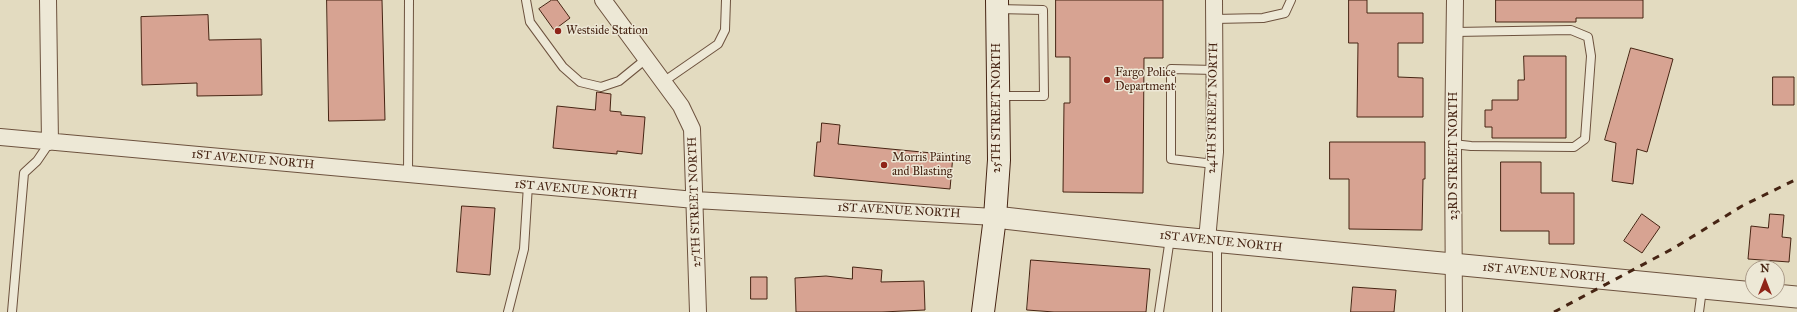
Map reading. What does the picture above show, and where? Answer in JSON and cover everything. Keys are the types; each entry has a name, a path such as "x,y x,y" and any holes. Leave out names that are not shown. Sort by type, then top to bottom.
{"main road":[{"name":"25TH STREET NORTH","path":"983,312 995,217 999,160 997,4"}],"street":[{"path":"48,0 50,142"},
{"name":"27TH STREET NORTH","path":"603,0 681,106 692,129 698,312"},
{"name":"24TH STREET NORTH","path":"1212,241 1215,70 1214,0"},
{"name":"23RD STREET NORTH","path":"1454,312 1453,144 1455,0"},
{"name":"1ST AVENUE NORTH","path":"0,137 695,200 995,217 1171,237 1797,297"}],"lane":[{"path":"408,175 409,0"},
{"path":"526,0 530,22 563,67 580,82 601,87 619,81 646,59"},
{"path":"663,82 718,44 725,30 726,0"},
{"path":"1214,18 1263,18 1285,12 1291,0"},
{"path":"997,4 1044,10 1044,96 998,96"},
{"path":"1453,144 1471,146 1574,147 1585,139 1591,56 1588,37 1571,30 1455,32"},
{"path":"1214,164 1171,159 1171,70 1215,70"},
{"path":"12,312 24,173 37,161 50,142"},
{"path":"508,312 524,249 528,185"},
{"path":"1158,312 1171,237"},
{"path":"1212,241 1217,312"},
{"path":"1699,312 1702,289"}],"building":[{"path":"327,0 382,0 385,120 329,121"},
{"path":"552,0 557,0 570,18 554,30 539,9"},
{"name":"Fargo Police Department","path":"1056,0 1163,0 1163,58 1144,58 1143,193 1063,192 1064,103 1070,103 1070,57 1056,57"},
{"path":"1349,0 1367,0 1367,13 1423,13 1423,43 1398,43 1398,77 1423,78 1423,117 1357,117 1358,43 1349,43"},
{"path":"1496,0 1643,0 1643,18 1576,18 1576,22 1496,22"},
{"path":"208,15 209,40 261,39 262,95 197,96 197,83 142,85 141,17"},
{"path":"1631,48 1673,59 1647,152 1637,149 1633,184 1612,181 1616,143 1605,140"},
{"path":"1524,56 1566,56 1566,138 1492,138 1492,127 1485,127 1485,110 1492,110 1492,100 1518,100 1518,80 1524,80"},
{"path":"1773,77 1794,77 1794,105 1773,105"},
{"path":"597,92 611,94 610,111 621,112 621,115 645,117 642,154 617,151 617,154 553,148 557,106 595,110"},
{"name":"Morris Painting and Blasting","path":"822,123 840,125 838,144 953,155 950,189 814,176 817,142 820,142"},
{"path":"1330,142 1425,142 1425,179 1423,179 1422,230 1349,229 1349,179 1330,179"},
{"path":"1501,162 1541,162 1541,193 1574,193 1574,244 1549,244 1549,231 1501,231"},
{"path":"462,206 495,208 490,275 457,272"},
{"path":"1642,214 1660,227 1642,253 1624,241"},
{"path":"1770,214 1784,215 1782,237 1791,238 1789,262 1785,262 1785,260 1748,259 1751,226 1768,228"},
{"path":"1031,260 1150,269 1146,312 1054,312 1027,310"},
{"path":"853,267 882,270 881,282 924,281 925,310 882,312 796,312 795,278 826,276 852,279"},
{"path":"751,277 767,277 767,299 751,299"},
{"path":"1353,287 1396,290 1394,312 1351,312"}],"railway":[{"path":"1554,312 1674,248 1742,206 1797,179"}],"place":[{"name":"Westside Station","path":"558,31"},
{"name":"Fargo Police Department","path":"1107,80"},
{"name":"Morris Painting and Blasting","path":"884,165"}]}
